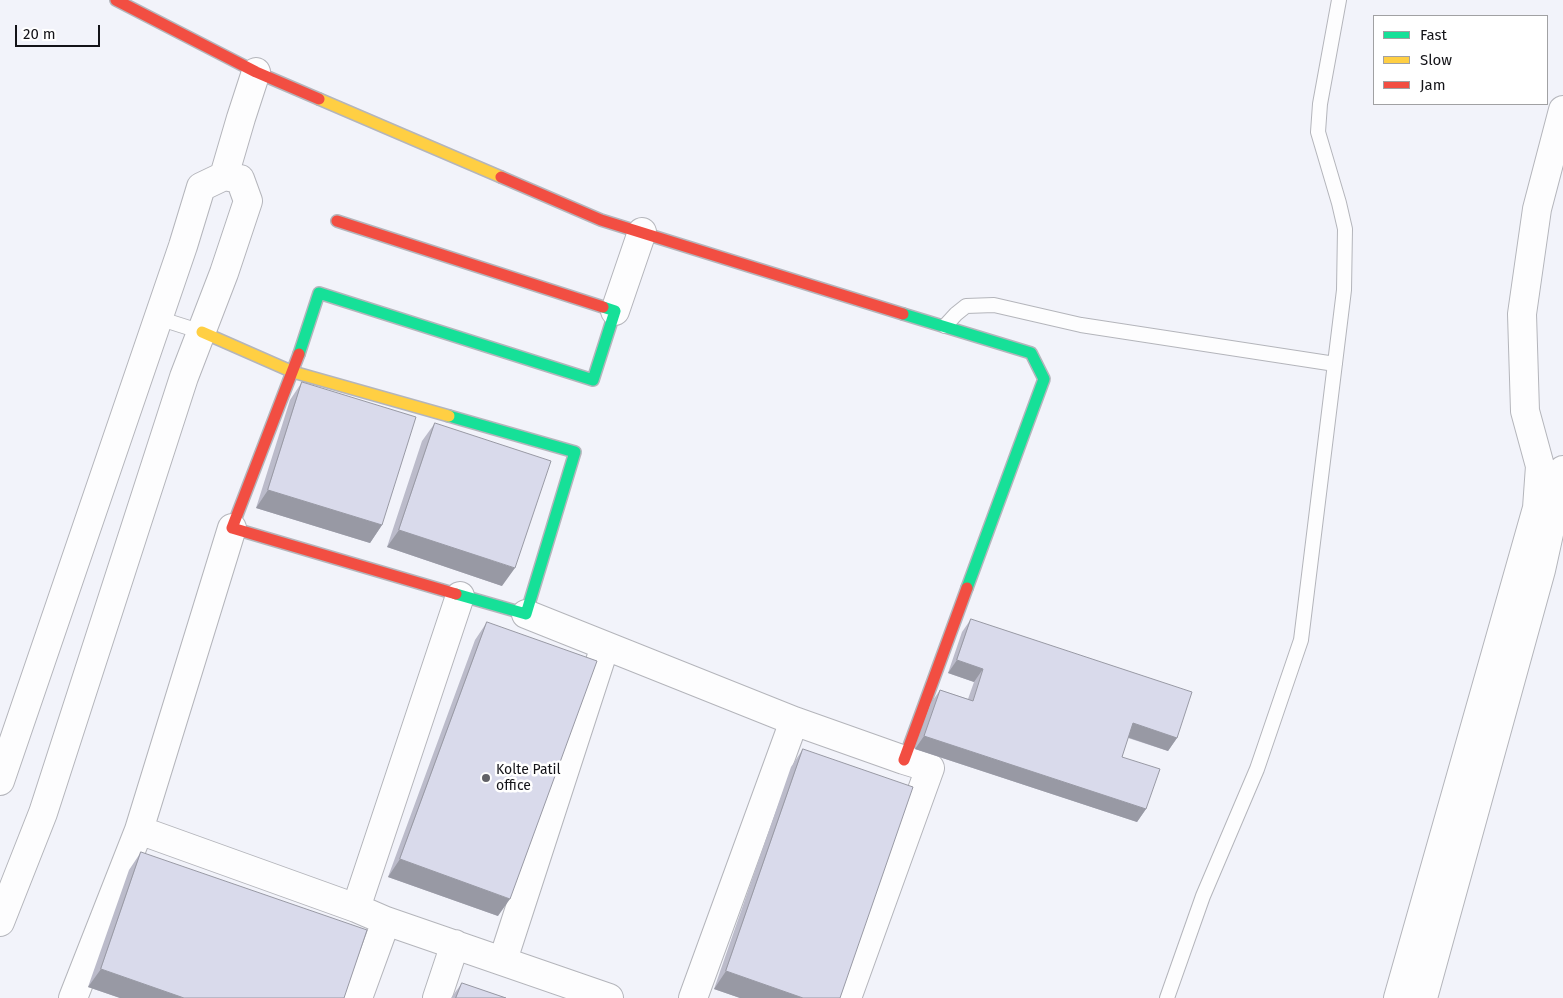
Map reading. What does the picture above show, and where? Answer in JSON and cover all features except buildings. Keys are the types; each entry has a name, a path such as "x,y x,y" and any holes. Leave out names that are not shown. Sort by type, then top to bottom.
{"street":[{"path":"116,0 256,72 601,220 1032,353 1044,379 904,760"},
{"path":"224,176 256,72"},
{"path":"1398,998 1537,508 1540,466 1525,411 1522,314 1537,209 1563,110"},
{"path":"0,781 158,318 201,186 224,176 240,179 248,201 224,273 178,396 42,813 0,922"},
{"path":"337,220 615,311"},
{"path":"73,998 139,830 232,528 293,372 319,293 593,380 642,232"},
{"path":"202,332 293,372 575,452 526,614"},
{"path":"1423,998 1541,570 1563,470"},
{"path":"232,528 526,614 794,721 930,768 847,998"},
{"path":"356,908 460,596"},
{"path":"503,960 605,646"},
{"path":"693,998 794,721"},
{"path":"139,830 386,920 609,998"},
{"path":"358,998 386,920"},
{"path":"437,998 455,944"}],"lane":[{"path":"1167,998 1203,896 1257,769 1301,640 1344,290 1345,230 1318,132 1320,104 1339,0"},
{"path":"945,326 966,306 994,305 1081,325 1335,364"},
{"path":"158,318 202,332"}],"traffic: fast":[{"path":"299,354 319,293 593,380 615,311 603,307"},
{"path":"903,314 1031,353 1044,379 967,588"},
{"path":"449,416 575,452 526,614 456,594"}],"traffic: slow":[{"path":"319,99 501,177"},
{"path":"202,332 293,372 449,416"}],"traffic: jam":[{"path":"116,0 256,72 319,99"},
{"path":"501,177 601,220 903,314"},
{"path":"337,221 603,307"},
{"path":"299,354 232,528 456,594"},
{"path":"904,760 967,588"}],"place":[{"name":"Kolte Patil office","path":"486,778"}]}
